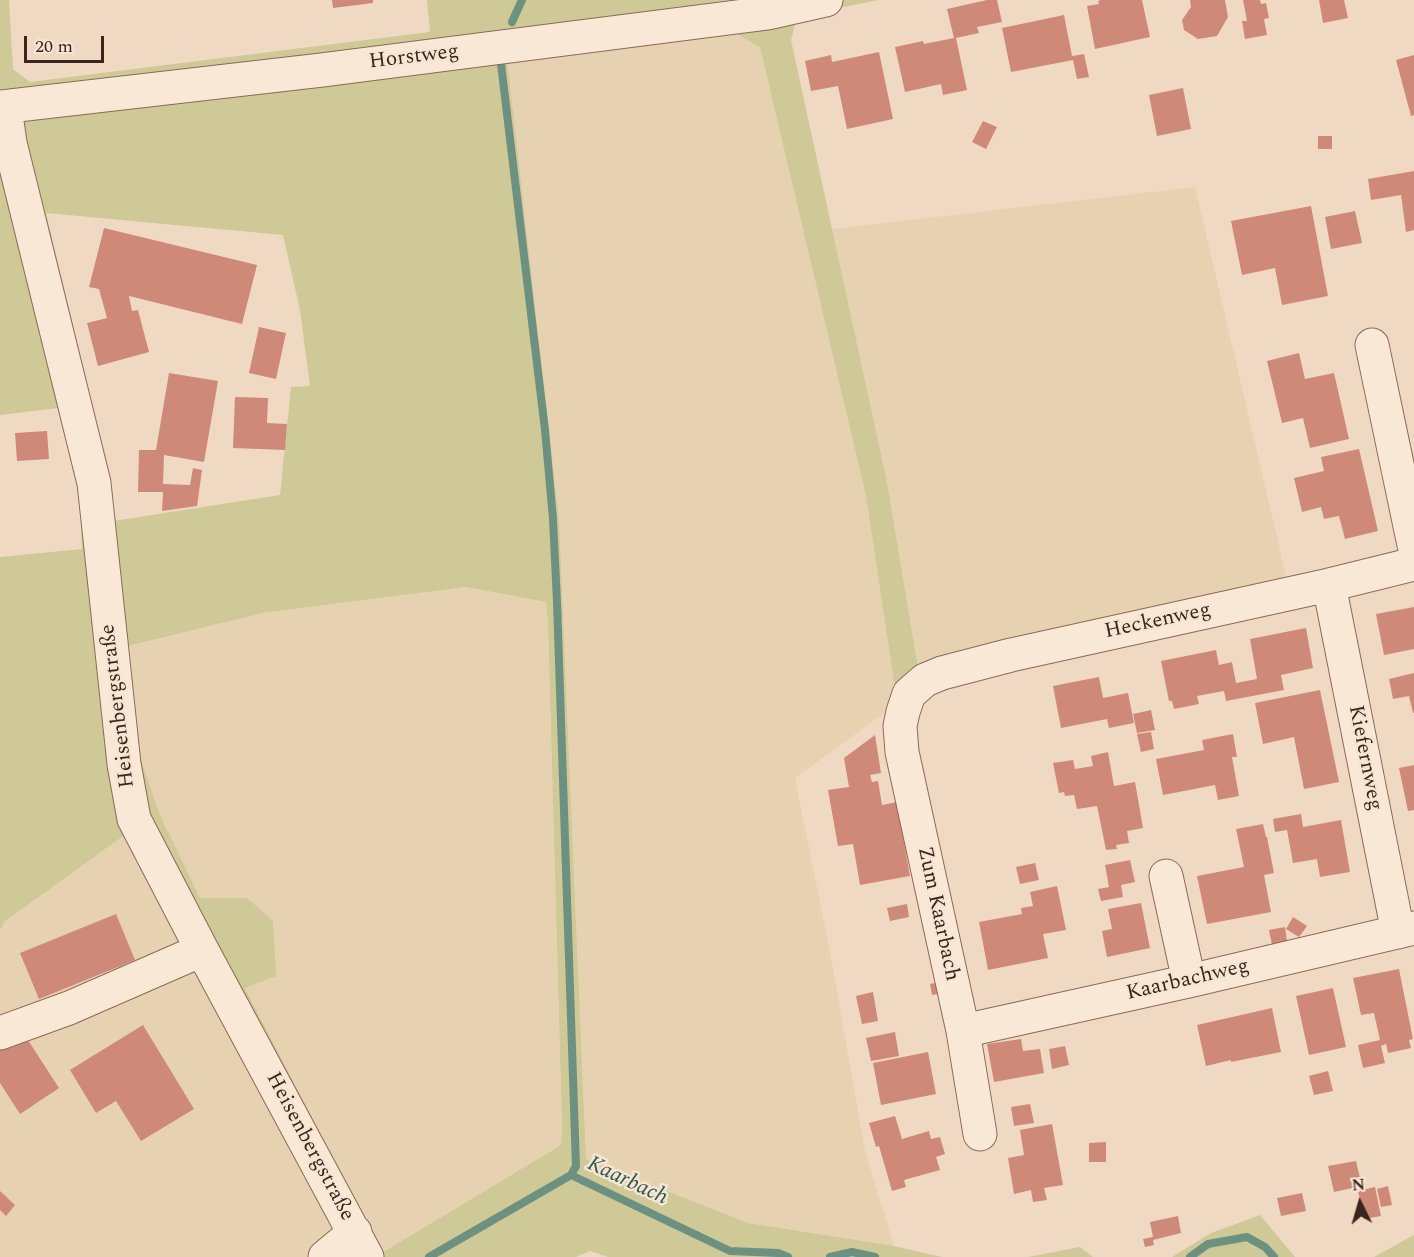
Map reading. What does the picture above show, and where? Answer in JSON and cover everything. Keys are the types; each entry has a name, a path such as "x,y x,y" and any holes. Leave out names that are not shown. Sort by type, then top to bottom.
{"street":[{"name":"Horstweg","path":"2,107 322,70 768,13 826,0"},
{"name":"Heisenbergstraße","path":"2,107 94,483 124,764 134,819 361,1245"},
{"path":"1372,345 1414,545"},
{"name":"Heckenweg","path":"909,694 925,680 942,673 1011,655 1414,564"},
{"name":"Kiefernweg","path":"1329,585 1406,930"},
{"name":"Zum Kaarbach","path":"909,694 900,726 902,752 963,1031 980,1134"},
{"path":"1166,876 1189,981"},
{"name":"Kaarbachweg","path":"963,1031 1406,930"},
{"path":"0,1033 69,1008 202,950"},
{"path":"325,1257 361,1245"}],"shaded area":[{"path":"0,0 9,0 13,69 30,82 430,32 427,0 878,0 797,17 791,40 887,482 918,668 896,695 866,496 760,47 730,30 507,58 559,519 586,1159 748,1223 894,1246 942,1257 608,1257 590,1251 576,1257 353,1257 130,831 4,922 0,931 0,557 82,549 81,525 280,495 291,387 310,386 300,310 283,235 46,213 91,401 58,408 0,415","holes":["466,587 546,602 561,1145 382,1253 245,988 276,976 273,921 247,898 200,898 160,815 143,766 133,718 128,646 262,613"]},
{"path":"730,30 760,47 866,496 896,695 883,714 795,778 831,957 865,1151 894,1246 748,1223 586,1159 559,519 507,58"},
{"path":"1195,187 1287,580 918,668 887,482 832,229"},
{"path":"466,587 546,602 561,1145 382,1254 245,987 247,898 200,898 160,815 143,766 133,718 127,646 262,613"},
{"path":"131,830 353,1257 0,1257 0,931 4,922"},
{"path":"1260,1215 1295,1257 1172,1257 1211,1233"},
{"path":"1414,1235 1414,1257 1374,1257"},
{"path":"1080,1247 1093,1257 1028,1257"}],"building":[{"path":"332,0 373,0 373,3 333,8"},
{"path":"997,0 1002,22 977,27 979,33 956,38 967,90 943,95 941,84 905,92 895,47 954,38 947,9"},
{"path":"1142,0 1150,37 1095,49 1087,6 1099,4 1098,1"},
{"path":"1190,0 1225,0 1228,17 1217,36 1198,39 1184,30 1182,20 1191,7"},
{"path":"1243,0 1260,0 1261,4 1266,3 1269,18 1264,19 1267,35 1245,39 1242,21 1247,21"},
{"path":"1319,0 1344,0 1348,18 1323,23"},
{"path":"1064,15 1072,56 1084,54 1089,77 1077,79 1073,60 1011,72 1002,28"},
{"path":"879,52 893,119 847,129 838,86 811,91 805,61 831,55 832,62"},
{"path":"1414,55 1414,115 1411,116 1396,60"},
{"path":"1183,88 1191,129 1157,136 1149,95"},
{"path":"983,121 997,127 986,149 972,142"},
{"path":"1318,136 1332,136 1332,149 1318,149"},
{"path":"1414,171 1414,230 1406,232 1401,195 1371,200 1368,179"},
{"path":"1311,206 1328,296 1282,305 1275,268 1242,275 1231,221"},
{"path":"1355,211 1362,243 1331,249 1325,217"},
{"path":"104,228 257,265 242,324 129,296 132,311 138,310 149,352 98,366 87,323 107,318 99,289 89,287"},
{"path":"259,327 286,333 276,379 249,373"},
{"path":"1299,353 1305,379 1334,373 1349,439 1310,448 1303,418 1282,423 1267,361"},
{"path":"169,373 218,381 204,462 164,455 163,484 190,485 193,468 202,470 197,506 162,511 163,492 138,492 139,450 156,450"},
{"path":"235,397 268,398 267,423 287,424 285,450 233,448"},
{"path":"47,431 49,459 17,461 15,433"},
{"path":"1359,449 1378,531 1345,539 1339,516 1324,519 1321,507 1302,512 1294,478 1324,471 1321,457"},
{"path":"1414,607 1414,649 1384,655 1376,614"},
{"path":"1306,628 1313,668 1281,675 1284,690 1226,701 1224,691 1197,696 1199,704 1174,709 1172,701 1169,701 1161,661 1216,650 1219,665 1232,662 1236,683 1257,679 1250,639"},
{"path":"1414,673 1413,713 1409,696 1393,699 1389,679"},
{"path":"1099,677 1103,698 1128,693 1134,723 1109,728 1107,719 1061,728 1053,686"},
{"path":"1320,690 1339,782 1304,789 1294,737 1263,744 1255,703"},
{"path":"1151,710 1155,730 1137,733 1133,714"},
{"path":"1151,732 1154,749 1141,752 1137,734"},
{"path":"1233,734 1237,757 1232,757 1239,796 1218,800 1215,785 1163,795 1156,759 1204,750 1202,740"},
{"path":"875,735 881,773 870,775 872,782 878,781 882,805 897,802 910,876 860,885 853,844 838,846 828,790 849,787 844,758"},
{"path":"1108,752 1114,786 1135,782 1143,828 1127,831 1129,843 1116,845 1117,849 1106,850 1097,806 1077,809 1074,795 1065,796 1064,792 1059,793 1053,763 1073,760 1075,769 1093,766 1091,756"},
{"path":"1414,765 1414,810 1408,811 1399,768"},
{"path":"1301,814 1303,827 1341,820 1350,872 1320,877 1317,859 1293,863 1287,830 1275,832 1273,819"},
{"path":"1263,824 1274,873 1264,875 1271,912 1207,924 1197,876 1244,867 1236,829"},
{"path":"1130,860 1135,882 1121,885 1123,897 1101,901 1098,889 1109,887 1105,865"},
{"path":"1035,863 1039,880 1020,884 1016,867"},
{"path":"1057,886 1066,930 1043,934 1048,958 988,970 979,922 1022,914 1021,908 1033,906 1030,892"},
{"path":"1141,903 1150,948 1107,957 1102,931 1112,929 1108,909"},
{"path":"907,904 909,917 890,921 887,908"},
{"path":"116,914 135,960 39,999 20,953"},
{"path":"1293,917 1307,926 1299,937 1286,929"},
{"path":"1285,927 1287,942 1272,945 1269,930"},
{"path":"1399,969 1413,1039 1409,1040 1411,1048 1388,1053 1386,1044 1381,1046 1385,1063 1363,1068 1358,1045 1380,1040 1374,1013 1361,1015 1353,978"},
{"path":"940,982 942,993 932,995 930,984"},
{"path":"1333,988 1346,1047 1309,1055 1296,996"},
{"path":"873,992 878,1021 862,1024 856,996"},
{"path":"1272,1008 1281,1052 1206,1066 1197,1025"},
{"path":"143,1025 194,1109 141,1141 116,1101 96,1113 70,1070"},
{"path":"22,1031 59,1088 20,1114 0,1083 0,1045"},
{"path":"895,1032 899,1056 871,1061 866,1038"},
{"path":"1021,1039 1023,1051 1040,1049 1044,1073 994,1082 987,1044"},
{"path":"1065,1046 1069,1065 1052,1069 1049,1049"},
{"path":"928,1052 936,1094 881,1105 873,1063"},
{"path":"1328,1071 1333,1091 1314,1095 1309,1076"},
{"path":"1030,1104 1034,1123 1014,1126 1011,1107"},
{"path":"895,1116 902,1139 929,1131 931,1139 940,1137 945,1154 936,1157 940,1170 904,1180 906,1187 892,1191 879,1146 876,1147 869,1123"},
{"path":"1052,1124 1063,1185 1044,1188 1047,1200 1033,1202 1031,1190 1014,1194 1008,1158 1024,1155 1020,1130"},
{"path":"1106,1142 1106,1162 1089,1162 1089,1143"},
{"path":"1356,1161 1362,1186 1334,1192 1328,1166"},
{"path":"1388,1186 1392,1205 1381,1207 1377,1189"},
{"path":"1375,1187 1381,1216 1364,1219 1358,1191"},
{"path":"0,1191 15,1205 6,1216 0,1210"},
{"path":"1302,1193 1306,1211 1281,1216 1277,1198"},
{"path":"1178,1216 1181,1233 1153,1240 1154,1245 1145,1247 1143,1239 1153,1237 1150,1222"}],"waterway":[{"path":"512,22 522,0"},
{"path":"501,64 545,430 553,519 576,1166 571,1175"},
{"name":"Kaarbach","path":"429,1257 571,1175 730,1251 778,1253 788,1257"},
{"name":"Kaarbach","path":"1190,1257 1208,1244 1247,1237 1265,1247 1274,1257"},
{"name":"Kaarbach","path":"830,1257 852,1252 875,1257"}]}
